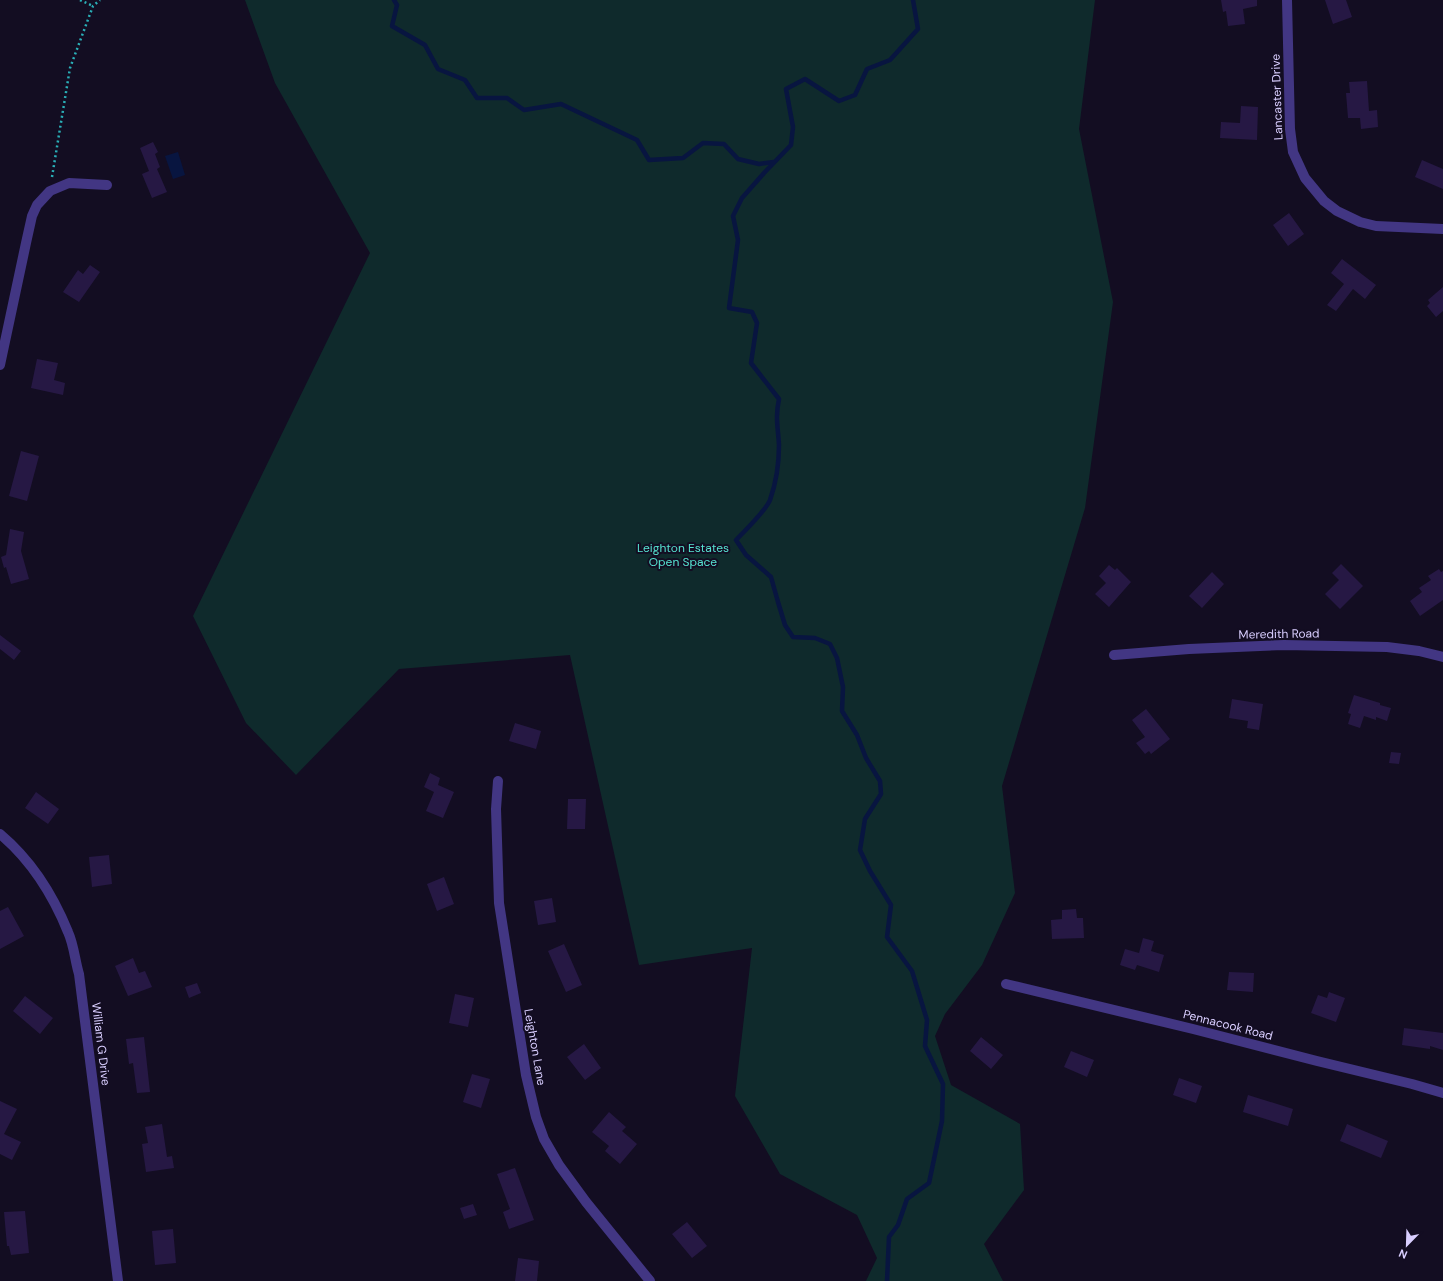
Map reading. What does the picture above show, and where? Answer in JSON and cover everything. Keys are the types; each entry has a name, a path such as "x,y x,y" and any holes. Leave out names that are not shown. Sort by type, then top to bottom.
{"street":[{"name":"Lancaster Drive","path":"1287,0 1290,129 1293,152 1305,178 1324,201 1337,210 1360,222 1376,226 1443,229"},
{"path":"0,365 32,216 37,205 50,192 69,183 107,185"},
{"name":"Meredith Road","path":"1114,655 1189,649 1284,646 1387,647 1419,651 1443,657"},
{"name":"Leighton Lane","path":"498,781 496,809 499,903 526,1075 536,1117 544,1140 559,1165 586,1202 650,1281"},
{"name":"William G Drive","path":"0,834 16,847 45,884 69,933 79,974 118,1281"},
{"name":"Pennacook Road","path":"1006,984 1317,1062 1412,1084 1443,1093"}],"path":[{"path":"80,0 93,6"},
{"path":"50,192 70,68 93,6 100,0"}],"green space":[{"name":"Leighton Estates Open Space","path":"245,0 1095,0 1079,129 1113,302 1085,508 1002,786 1015,893 982,965 945,1014 935,1036 951,1085 1020,1124 1024,1190 984,1244 1003,1281 866,1281 877,1258 857,1215 780,1174 735,1096 752,948 639,965 570,655 399,669 296,775 246,723 193,616 370,253 275,83"}],"water":[{"path":"178,152 185,175 173,179 165,156"}],"building":[{"path":"1221,0 1257,0 1257,6 1243,9 1245,24 1228,26 1226,11 1223,12"},
{"path":"1325,0 1346,0 1352,17 1333,24"},
{"path":"1367,81 1369,111 1377,110 1378,127 1361,129 1360,118 1348,118 1346,93 1350,93 1349,82"},
{"path":"1241,106 1258,107 1257,140 1220,138 1221,122 1240,123"},
{"path":"153,142 158,152 155,154 160,167 157,169 167,192 152,198 142,174 149,171 140,148"},
{"path":"1422,160 1443,169 1443,189 1415,177"},
{"path":"1289,213 1304,234 1288,246 1273,225"},
{"path":"1342,259 1376,285 1365,299 1353,289 1336,311 1327,305 1344,284 1331,273"},
{"path":"90,265 100,272 79,302 63,292 78,270 83,274"},
{"path":"1443,287 1443,311 1436,317 1427,306 1430,303 1428,300"},
{"path":"37,359 58,363 54,380 65,383 63,395 31,388"},
{"path":"21,451 39,456 27,501 9,496"},
{"path":"10,529 24,532 21,551 29,579 11,584 6,567 4,568 1,557 6,555"},
{"path":"1341,564 1363,586 1340,609 1325,594 1339,580 1332,573"},
{"path":"1109,565 1115,570 1117,568 1131,582 1109,607 1095,594 1106,583 1099,576"},
{"path":"1439,569 1441,572 1443,571 1443,600 1420,616 1410,601 1422,592 1419,588 1431,580 1428,576"},
{"path":"1212,572 1224,584 1202,608 1189,596"},
{"path":"0,635 21,651 14,660 0,649"},
{"path":"1354,695 1391,708 1387,721 1376,717 1376,720 1364,716 1360,728 1348,724 1351,714 1348,713"},
{"path":"1232,699 1263,704 1259,730 1247,728 1248,721 1229,718"},
{"path":"1146,709 1170,739 1151,754 1149,751 1145,754 1136,743 1145,737 1132,720"},
{"path":"515,723 541,731 536,749 509,741"},
{"path":"1391,752 1401,753 1399,764 1389,763"},
{"path":"430,773 440,778 438,785 454,792 443,818 426,811 434,792 424,787"},
{"path":"36,792 59,809 48,824 25,808"},
{"path":"568,799 586,799 585,829 567,829"},
{"path":"109,855 112,884 92,887 89,857"},
{"path":"444,877 454,904 437,911 427,884"},
{"path":"552,898 556,922 538,925 534,901"},
{"path":"8,907 24,936 0,949 0,911"},
{"path":"1076,909 1077,918 1083,918 1084,938 1052,939 1051,920 1062,919 1062,910"},
{"path":"1143,938 1154,941 1151,951 1164,955 1159,972 1137,965 1135,970 1120,965 1125,949 1139,953"},
{"path":"564,944 582,985 566,992 548,951"},
{"path":"133,958 139,973 145,971 152,987 128,996 115,966"},
{"path":"1229,972 1254,973 1253,992 1227,990"},
{"path":"197,983 201,993 189,998 185,987"},
{"path":"1329,992 1345,998 1336,1022 1311,1013 1318,995 1327,998"},
{"path":"455,994 474,998 468,1027 449,1023"},
{"path":"25,996 53,1018 40,1034 13,1011"},
{"path":"1404,1028 1443,1033 1443,1050 1430,1046 1430,1049 1402,1045"},
{"path":"144,1037 150,1092 137,1093 133,1063 129,1064 126,1039"},
{"path":"981,1037 1003,1055 991,1069 970,1051"},
{"path":"584,1044 601,1068 585,1080 567,1057"},
{"path":"1071,1051 1094,1060 1087,1077 1064,1067"},
{"path":"472,1074 490,1079 481,1108 463,1102"},
{"path":"1179,1078 1202,1086 1196,1103 1173,1095"},
{"path":"1248,1095 1293,1109 1288,1126 1243,1112"},
{"path":"0,1101 17,1109 4,1134 21,1142 12,1160 0,1154"},
{"path":"609,1112 626,1127 622,1131 637,1144 620,1164 605,1151 609,1146 592,1132"},
{"path":"162,1124 167,1157 172,1156 174,1168 146,1172 142,1144 148,1143 145,1127"},
{"path":"1347,1124 1388,1141 1381,1158 1340,1141"},
{"path":"515,1168 534,1220 509,1229 503,1212 510,1209 497,1174"},
{"path":"473,1204 477,1215 464,1219 460,1208"},
{"path":"25,1211 29,1253 11,1255 9,1246 7,1246 4,1212"},
{"path":"687,1222 707,1246 692,1258 672,1234"},
{"path":"173,1229 176,1263 155,1265 152,1231"},
{"path":"518,1258 539,1261 537,1281 515,1281"}],"waterway":[{"path":"394,0 397,5 392,26 425,45 438,69 465,80 477,98 507,98 524,110 561,104 637,140 649,160 683,158 703,143 724,144 738,159 759,164 774,162"},
{"path":"887,1281 889,1237 898,1225 907,1199 929,1183 942,1121 943,1084 925,1046 927,1020 912,971 887,937 891,905 870,871 860,850 865,819 881,794 880,781 866,758 857,735 842,711 843,687 837,658 830,644 815,638 793,637 785,625 771,577 746,555 736,540 755,520 770,500 778,459 779,445 777,417 779,399 751,363 757,323 752,312 729,308 738,240 733,216 742,198 791,145 793,127 786,89 805,79 839,101 855,95 867,69 890,60 918,29 913,0"}]}
